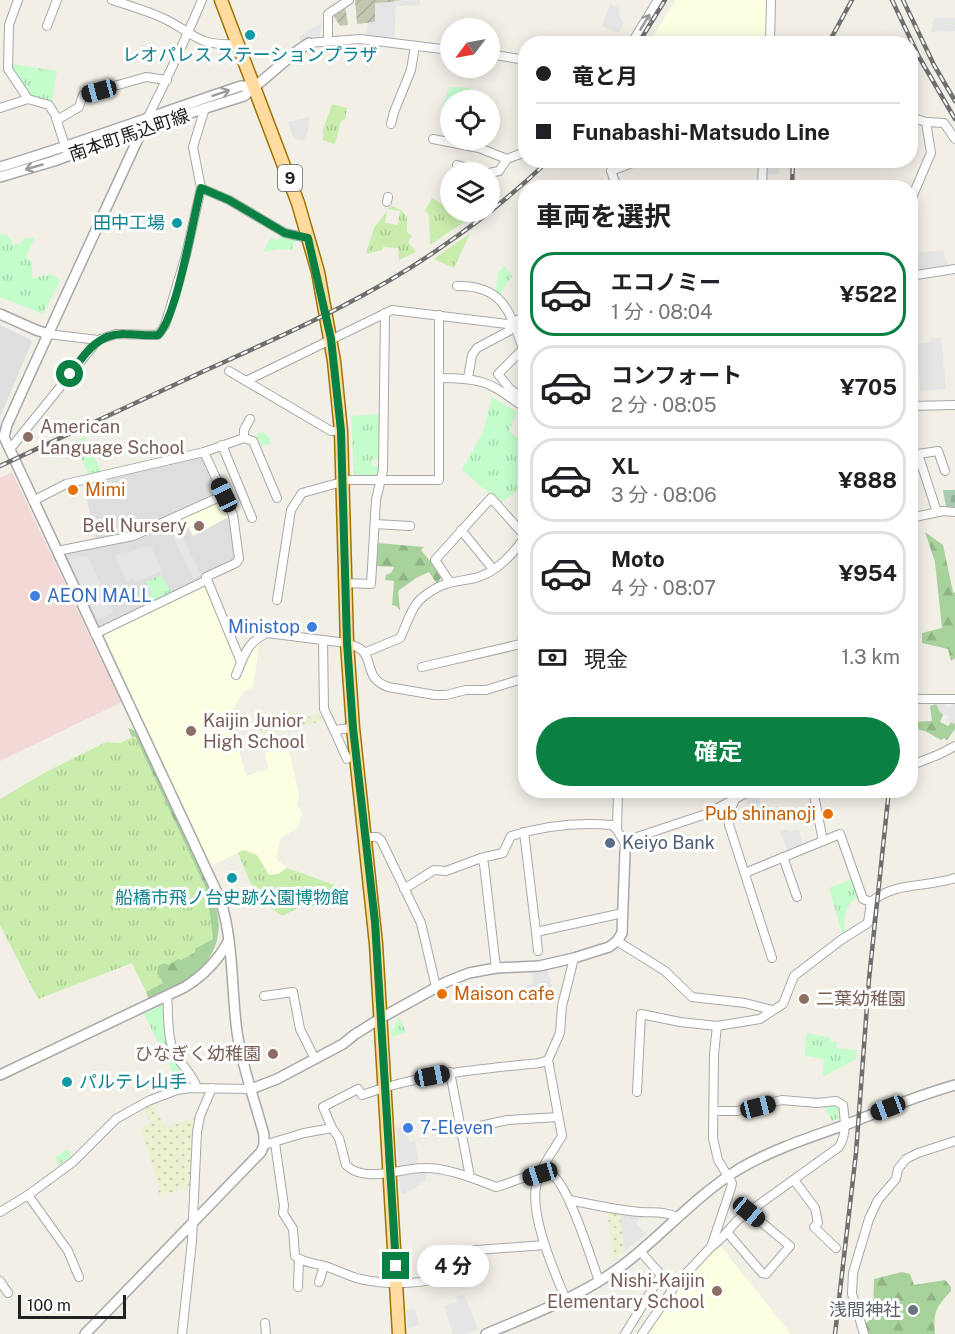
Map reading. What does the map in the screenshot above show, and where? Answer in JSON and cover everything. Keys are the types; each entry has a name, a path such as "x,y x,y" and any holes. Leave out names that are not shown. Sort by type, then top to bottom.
{"main road":[{"name":"9","path":"221,0 290,179 308,238 331,339 341,431 347,643 353,728 373,900 399,1334"}],"street":[{"path":"18,0 9,25 8,69 28,99"},
{"path":"47,26 57,0"},
{"path":"112,0 145,10 213,45 238,44"},
{"path":"85,1334 261,1152 264,1145 264,1135 237,1031 225,915 220,899 2,432 78,274 202,0"},
{"path":"328,41 328,14 349,0"},
{"path":"637,36 658,0"},
{"path":"770,36 771,0"},
{"path":"309,43 360,39 440,49"},
{"name":"南本町馬込町線","path":"0,177 68,152 244,96 309,43"},
{"path":"391,124 411,70 415,46"},
{"path":"500,54 518,58"},
{"path":"57,120 79,107 83,95 146,77 167,80"},
{"name":"南本町馬込町線","path":"0,167 68,152 148,117 241,86 255,86"},
{"path":"0,108 28,99 48,105 57,120 68,152"},
{"path":"0,314 48,334 98,340 116,334 158,335 161,332 170,314 176,293 201,188 193,147 205,108"},
{"path":"918,120 944,123 955,139"},
{"path":"918,183 931,153 926,122"},
{"path":"433,139 479,148 507,159"},
{"path":"500,170 507,159 518,155"},
{"path":"614,180 611,171 619,168"},
{"path":"201,188 229,200 285,233 308,238"},
{"path":"918,275 955,269"},
{"path":"458,286 475,286 498,298 513,321 518,334"},
{"path":"246,381 392,310 507,324 518,319"},
{"path":"344,583 371,584 376,500 383,470 385,313"},
{"path":"277,600 294,504 302,492 343,481 439,480 439,315"},
{"path":"468,378 472,355 477,348 508,331 513,321"},
{"path":"10,449 98,340"},
{"path":"518,356 498,374 518,395"},
{"path":"229,371 331,431 341,431"},
{"path":"439,378 480,380 495,386 518,403"},
{"path":"918,406 955,405"},
{"path":"244,438 244,430 250,419"},
{"path":"33,501 66,484 204,452 244,438 253,441 278,498"},
{"path":"222,445 252,518"},
{"path":"918,454 938,451 945,471"},
{"path":"204,452 233,514 239,559 236,563 206,577 241,662"},
{"path":"918,465 937,512"},
{"path":"57,551 133,536 224,495"},
{"path":"449,581 435,560 491,498 518,529"},
{"path":"918,516 937,512 955,512"},
{"path":"375,524 410,526"},
{"path":"461,530 493,569"},
{"path":"364,653 400,638 415,605 421,598 449,581 477,577 493,569 512,556 518,547"},
{"path":"95,634 207,580"},
{"path":"236,675 253,641 267,633 347,643 364,653 370,674 382,685 435,695 466,690 486,690 518,680"},
{"path":"323,640 324,709 347,759"},
{"path":"422,667 518,645"},
{"path":"918,699 955,699"},
{"path":"334,730 353,728"},
{"path":"918,763 955,746"},
{"path":"617,830 618,798"},
{"path":"815,798 823,841"},
{"path":"626,845 634,838 689,821 735,799"},
{"path":"735,799 728,816 729,825 772,958"},
{"path":"0,1212 28,1196 72,1162 106,1128 129,1111 164,1094 197,1088 251,1089 266,1084 343,1044 381,1018 436,987 470,973 496,968 539,966 605,949 617,941 622,933 626,845 612,825 575,825 524,832 511,836 503,853 481,858 446,871 434,870 404,888"},
{"path":"524,832 538,951"},
{"path":"745,873 842,835 863,899 871,902"},
{"path":"366,837 377,837 381,840 421,923 436,987"},
{"path":"783,857 797,897"},
{"path":"481,858 484,864 496,968"},
{"path":"871,902 894,888 955,878"},
{"path":"637,1092 641,1014 680,1022 717,1026 760,1019 783,1004 794,976 841,940 868,923 871,902"},
{"path":"536,932 623,913"},
{"path":"617,941 665,971 692,997 745,1003 772,1011"},
{"path":"0,1075 167,996 201,977 210,969 228,942"},
{"path":"566,1300 545,1245 535,1189 540,1174 562,1136 548,1060 560,1033 562,1006 574,958"},
{"path":"264,996 293,992 300,1029 315,1059"},
{"path":"167,996 171,1041 176,1056 194,1077 197,1088"},
{"path":"711,1247 732,1183 718,1160 713,1138 714,1054 717,1026"},
{"path":"548,1060 540,1063 450,1072 384,1087 362,1095 358,1089 323,1107 339,1138 346,1165 351,1170 364,1174 424,1167 470,1176 496,1187 540,1174 549,1173 556,1177 570,1200 599,1281"},
{"path":"450,1072 470,1176"},
{"path":"486,1334 566,1300 599,1281 640,1251 677,1217 728,1177 771,1153 955,1085"},
{"path":"182,1334 189,1272 197,1132 200,1116 213,1088"},
{"path":"642,1334 677,1283 711,1247 749,1212 840,1147 843,1140 845,1125 843,1105 836,1101 817,1103 782,1100 737,1111 714,1111"},
{"path":"461,1130 508,1120 558,1117"},
{"path":"264,1145 304,1133 332,1128"},
{"path":"864,1334 852,1294 853,1273 869,1219 878,1200 896,1179 898,1169 906,1159 955,1141"},
{"path":"275,1143 283,1213 293,1228 295,1256 299,1259 359,1279 397,1284 422,1282 453,1270 457,1255 463,1251 545,1245"},
{"path":"794,1180 815,1208 818,1223 814,1227 836,1248"},
{"path":"28,1196 68,1251 79,1277"},
{"path":"570,1200 640,1212 668,1213 677,1217"},
{"path":"727,1232 762,1273 766,1274 790,1246 749,1212"},
{"path":"625,1334 662,1275 640,1251"},
{"path":"298,1287 299,1259"},
{"path":"319,1282 324,1266"},
{"path":"0,1281 8,1293"},
{"path":"265,1323 266,1334"}],"shaded area":[{"path":"355,0 403,0 395,1 375,13 375,22 357,24"},
{"path":"420,0 420,5 396,6 394,40 366,38 368,23 375,22 375,3"},
{"path":"676,0 768,0 767,36 653,36"},
{"path":"610,4 619,8 620,18 624,22 618,33 602,26"},
{"path":"345,6 348,25 340,26 333,15"},
{"path":"934,18 955,18 955,31 931,32"},
{"path":"322,22 319,39 300,41 299,37"},
{"path":"309,117 308,131 303,142 293,137 288,122"},
{"path":"766,168 778,168 778,175 766,174"},
{"path":"943,250 949,268 918,273 918,252"},
{"path":"0,325 32,342 0,417"},
{"path":"941,337 946,389 920,391 918,344 931,342 931,339"},
{"path":"200,456 217,489 215,496 131,533 96,540 83,483"},
{"name":"AEON MALL","path":"12,472 122,702 0,761 0,478"},
{"name":"Bell Nursery","path":"218,501 225,503 230,516 193,536 183,517"},
{"path":"230,516 236,560 204,578 99,627 65,557 67,552 128,541 183,517 193,535"},
{"path":"180,532 201,575 193,579 172,534"},
{"path":"144,546 145,548 151,546 162,571 134,583 133,579 126,582 115,555 127,551 128,553"},
{"path":"79,556 88,557 114,612 98,620 69,560"},
{"name":"Kaijin Junior High School","path":"203,584 207,587 235,656 237,666 235,674 242,677 257,641 260,639 253,687 243,692 229,716 246,776 268,769 265,753 288,746 299,795 297,805 302,813 298,827 280,839 276,859 287,868 278,874 269,875 257,855 243,850 211,866 103,633"},
{"path":"935,701 947,701 945,706 949,708 955,703 955,724 946,720 948,717 940,712"},
{"path":"296,711 298,725 278,728 279,733 261,733 259,726 254,723 256,712 285,715"},
{"path":"319,714 323,721 301,726 300,720"},
{"path":"746,798 759,798 763,808 753,812"},
{"path":"788,829 789,832 798,829 804,847 789,853 780,832"},
{"path":"547,968 556,1000 531,1005 526,985 533,983 531,970"},
{"path":"153,1103 165,1127 198,1116 194,1131 190,1187 159,1196 158,1191 160,1190 141,1129 150,1123 143,1108"},
{"path":"402,1127 410,1142 415,1140 418,1160 415,1167 399,1169 396,1128"},
{"path":"426,1171 426,1181 401,1195 399,1174"},
{"path":"607,1210 620,1212 624,1252 614,1260"},
{"path":"620,1212 645,1214 636,1223 646,1234 624,1252"},
{"name":"Nishi-Kaijin Elementary School","path":"721,1247 791,1334 650,1334 648,1332 680,1287 712,1251"},
{"path":"464,1294 478,1329 466,1334 453,1334 444,1306 457,1301 456,1297"},
{"path":"415,1309 419,1325 408,1329 407,1310"}],"green space":[{"path":"12,64 57,71 52,103 29,97 12,69"},
{"path":"450,87 470,88 470,90 449,90"},
{"path":"332,104 347,108 335,144 322,140 324,134 322,133"},
{"path":"432,198 440,203 440,222 463,222 430,245 429,215 425,210"},
{"path":"392,206 401,210 407,217 407,232 412,236 408,242 416,252 399,260 398,248 383,247 382,250 366,254 374,228 387,211 385,223 398,225 400,211 387,209"},
{"path":"470,233 454,268 434,259"},
{"path":"7,234 13,245 21,243 25,238 35,238 25,257 32,262 32,278 52,274 60,281 43,314 0,297 0,235"},
{"path":"282,234 297,240 291,250 279,249 263,252 271,237 277,241"},
{"path":"505,266 512,276 500,295 496,291 498,272"},
{"path":"492,397 517,412 509,431 518,438 518,491 500,503 462,470 483,432"},
{"path":"380,414 379,459 372,460 372,466 379,466 379,472 377,476 354,476 351,416"},
{"path":"261,431 269,437 271,443 260,447 255,439"},
{"path":"85,436 102,473 89,475 73,442"},
{"path":"943,490 955,490 955,507 946,507"},
{"path":"925,532 943,545 955,593 955,658 951,661 948,649 922,643 922,633 942,628 935,562"},
{"path":"378,543 424,547 421,550 442,576 437,584 429,572 398,591 400,610 392,605 394,581 385,580 386,575 391,573 394,567 376,566"},
{"path":"161,575 173,594 145,607 141,599 152,593 146,582"},
{"path":"936,704 943,715 940,722 948,726 951,722 955,724 955,729 947,740 944,738 941,740 918,730 918,722 932,721 930,706"},
{"path":"128,728 136,731 210,889 219,926 216,943 199,973 187,982 149,1000 146,992 163,983 157,973 158,966 181,960 194,953 196,948 213,939 207,891 135,736 132,737"},
{"path":"135,736 207,891 213,939 196,948 194,953 157,973 163,983 146,992 132,963 38,999 0,925 0,799 46,772 106,742 120,743"},
{"path":"243,850 257,855 269,875 278,874 287,868 340,887 343,894 336,900 308,908 306,904 282,916 257,898 238,853"},
{"path":"854,878 861,898 853,900 846,912 846,935 843,937 829,888"},
{"path":"164,1003 170,1043 192,1079 190,1083 179,1085 144,1014"},
{"path":"399,1017 406,1032 392,1037 391,1033"},
{"path":"806,1033 830,1038 830,1041 837,1042 836,1048 857,1050 856,1059 823,1077 824,1059 805,1056"},
{"path":"824,1107 839,1108 841,1117 832,1121"},
{"path":"68,1149 72,1156 59,1165 55,1157"},
{"path":"902,1272 910,1274 914,1285 945,1280 951,1287 951,1291 937,1310 935,1334 868,1334 865,1324 873,1317 874,1279"}],"railway":[{"path":"643,36 665,0"},
{"path":"832,36 852,0"},
{"path":"892,0 909,36"},
{"path":"903,0 934,65 955,101"},
{"path":"918,55 955,119"},
{"path":"527,180 540,168"},
{"path":"792,180 793,168"},
{"path":"0,466 295,330 356,299 443,246 518,188"},
{"path":"835,1334 856,1153 869,979 888,798"}],"place":[{"name":"レオパレス ステーションプラザ","path":"250,35"},
{"name":"田中工場","path":"177,223"},
{"name":"American Language School","path":"28,437"},
{"name":"Mimi","path":"73,490"},
{"name":"Bell Nursery","path":"199,526"},
{"name":"AEON MALL","path":"35,596"},
{"name":"Ministop","path":"312,627"},
{"name":"Kaijin Junior High School","path":"191,731"},
{"name":"Pub shinanoji","path":"828,814"},
{"name":"Keiyo Bank","path":"610,843"},
{"name":"船橋市飛ノ台史跡公園博物館","path":"232,878"},
{"name":"Maison cafe","path":"442,994"},
{"name":"二葉幼稚園","path":"804,999"},
{"name":"ひなぎく幼稚園","path":"273,1054"},
{"name":"パルテレ山手","path":"67,1082"},
{"name":"7-Eleven","path":"408,1128"},
{"name":"Nishi-Kaijin Elementary School","path":"717,1291"},
{"name":"浅間神社","path":"913,1310"}],"route":[{"path":"70,374 98,340 116,334 158,335 161,332 170,314 176,293 201,188 229,200 285,233 308,238 318,272 331,339 341,431 347,643 353,728 375,922 396,1266"}]}
